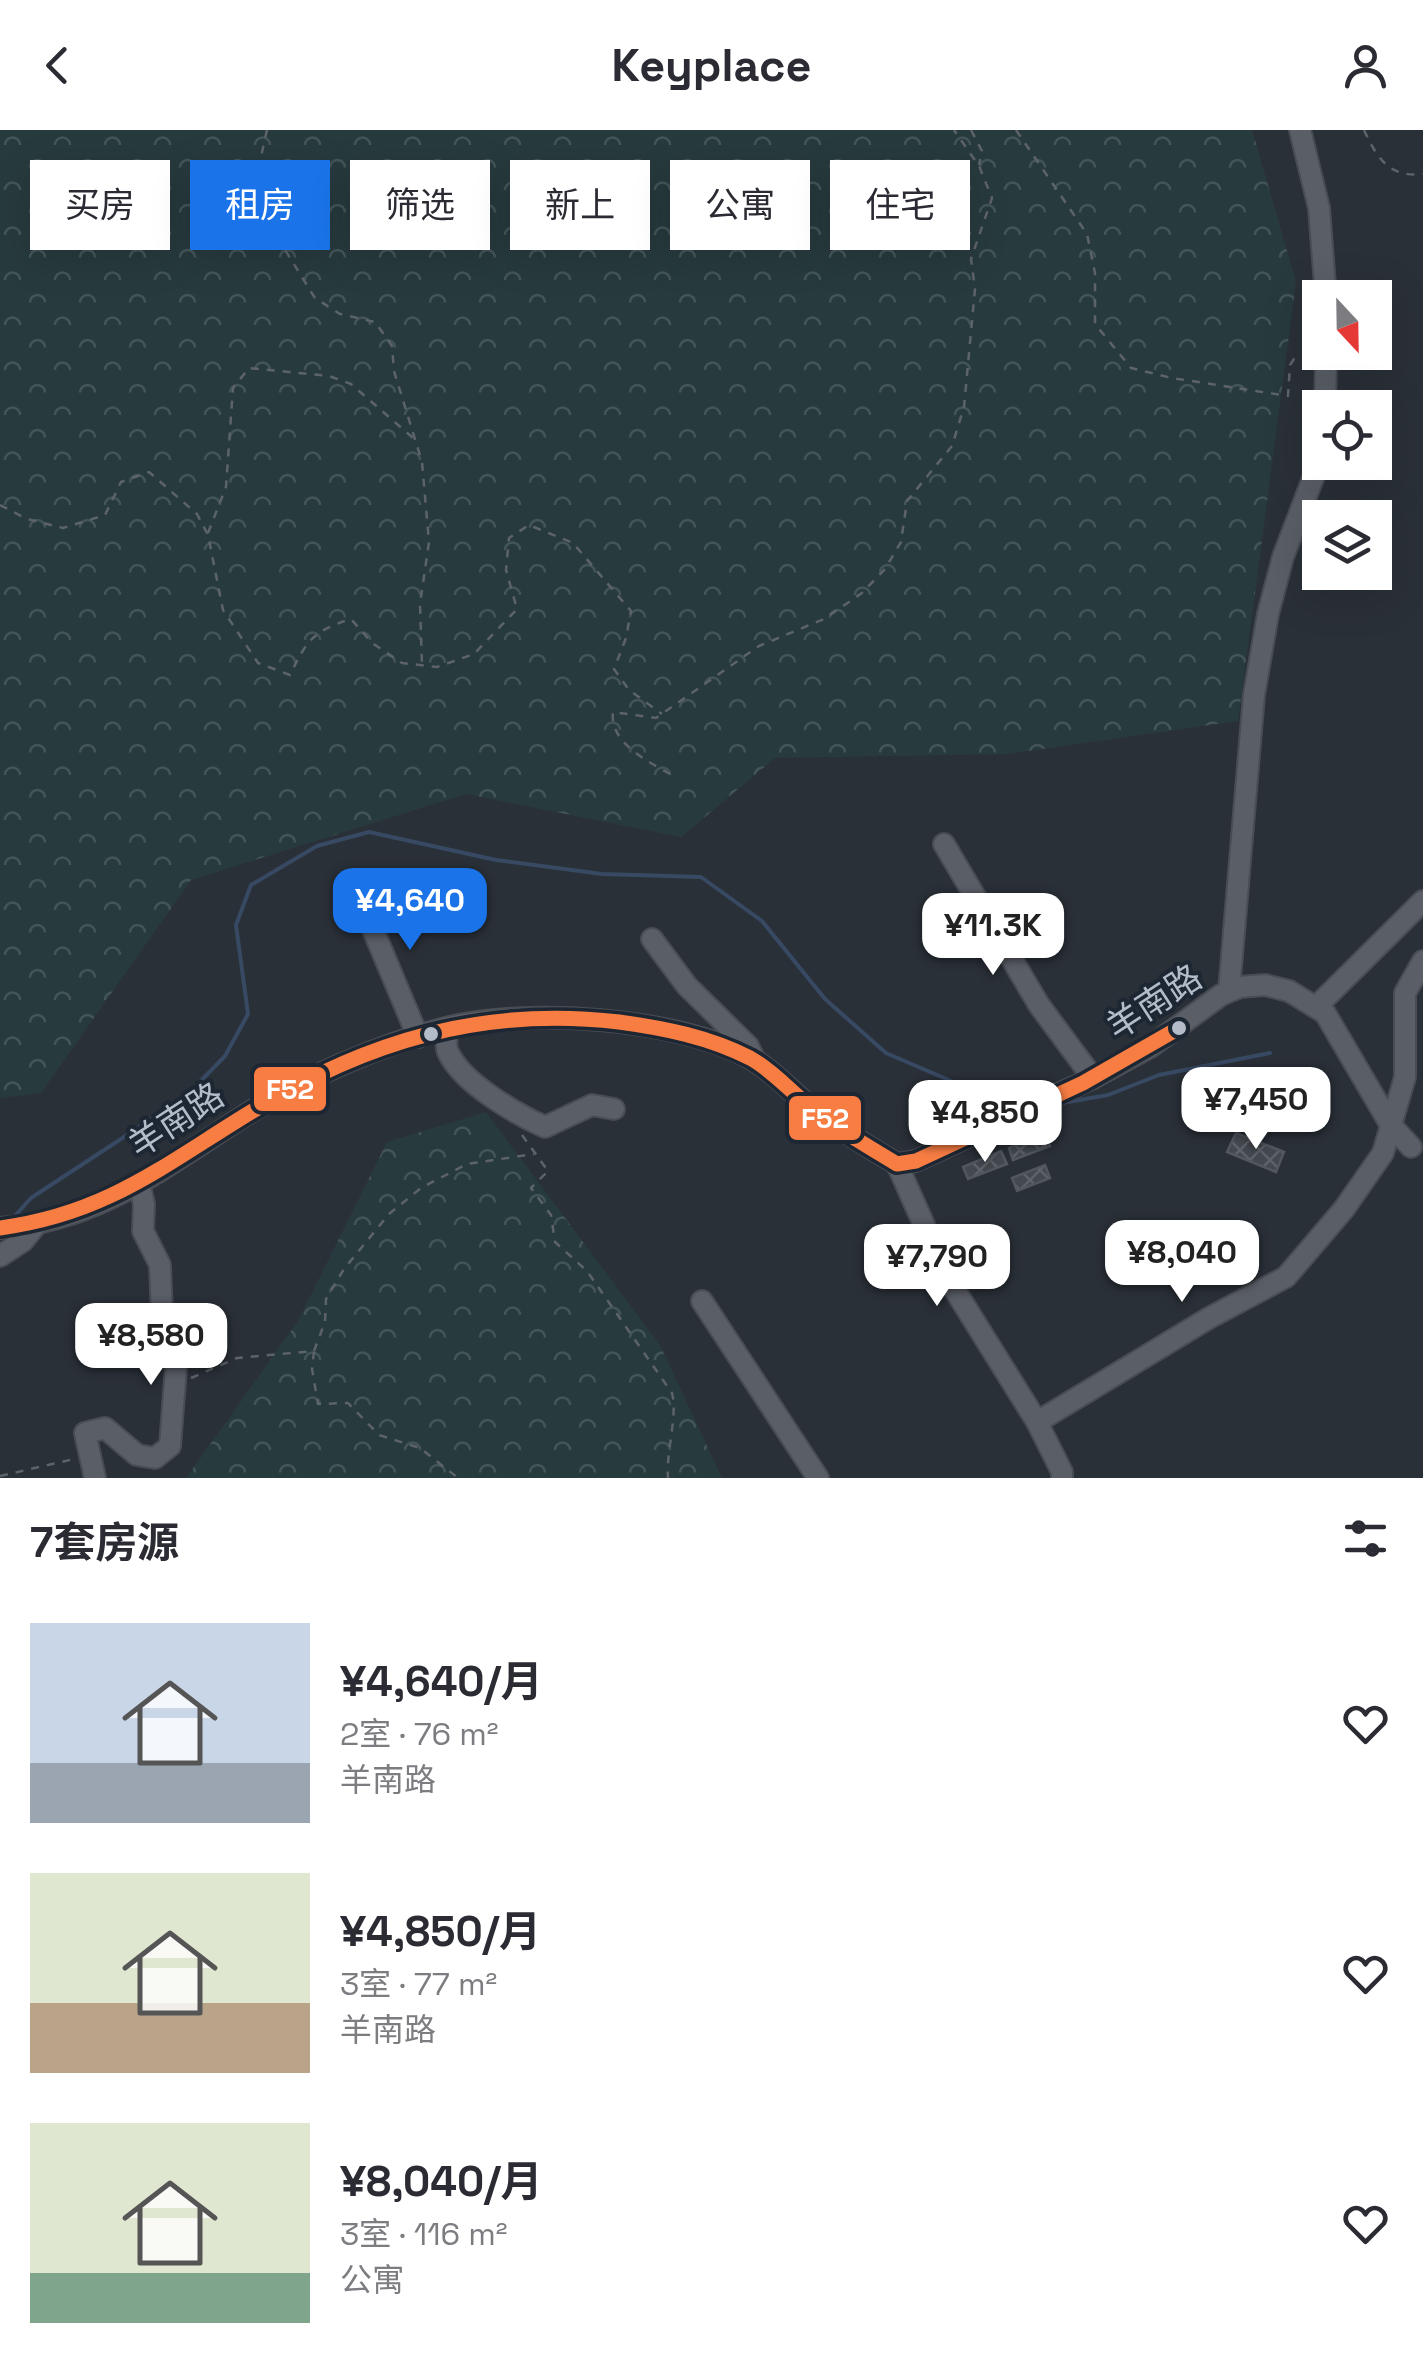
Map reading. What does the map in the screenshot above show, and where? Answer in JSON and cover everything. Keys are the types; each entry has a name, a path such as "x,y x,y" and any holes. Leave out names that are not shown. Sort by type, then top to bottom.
{"street":[{"path":"1300,130 1319,208 1325,280"},
{"path":"1229,991 1257,679 1283,557 1312,480"},
{"path":"944,844 1038,1006 1093,1078"},
{"path":"356,889 418,1038"},
{"path":"1411,1147 1390,1124 1338,1031 1317,1006 1423,901"},
{"path":"652,939 686,986 748,1046 755,1060"},
{"path":"1038,1422 1208,1318 1286,1277 1344,1209 1382,1153 1405,1077 1405,993 1423,962"},
{"name":"羊南路","path":"0,1228 71,1217 106,1202 297,1085 447,1028 557,1019 622,1023 713,1040 755,1060 819,1114 897,1164 916,1161 1093,1078 1150,1047 1229,991 1265,985 1289,990 1317,1006"},
{"path":"447,1028 447,1051 508,1110 545,1127 592,1105 614,1109"},
{"path":"897,1164 948,1278 1038,1422 1062,1478"},
{"path":"95,1478 84,1433 105,1428 137,1454 155,1458 170,1446 176,1367 163,1340 160,1265 143,1231 144,1204 139,1183"},
{"path":"0,1256 24,1241 32,1226"},
{"path":"702,1301 818,1478"}],"path":[{"path":"267,130 257,174 267,221 315,298 340,314 374,322 392,346 394,371 422,462 429,542 420,604 422,665"},
{"path":"670,774 620,739 612,721 613,712 656,718 759,646 824,619 862,593 885,569 900,542 907,501 952,446 964,407 975,289 971,259 992,198 979,166 954,130"},
{"path":"971,130 982,151 979,166"},
{"path":"1016,130 1087,234 1095,273 1095,324 1131,368 1288,396 1290,365 1302,358"},
{"path":"1364,130 1379,160 1396,172 1423,174"},
{"path":"208,535 226,488 233,388 249,368 329,376 352,384 416,441"},
{"path":"0,505 63,528 105,515 121,482 149,472 197,514 208,535 223,610 258,664 290,675 306,642 351,619 372,642 402,663 437,667 474,654 517,609 506,570 509,538 529,525 574,543 630,611 626,638 614,669 629,690 662,714"},
{"path":"508,1110 548,1171 532,1188 551,1215 555,1242 587,1271 672,1394 676,1409 669,1429 668,1478"},
{"path":"458,1478 420,1448 379,1435 348,1403 318,1404 312,1369 314,1350 325,1322 326,1300 344,1269 389,1214 421,1188 467,1164 536,1154"},
{"path":"177,1385 237,1358 314,1350"},
{"path":"0,1476 90,1455"}],"green space":[{"path":"0,130 1252,130 1296,282 1238,721 1008,754 775,758 681,837 466,794 191,880 41,1093 0,1098"},
{"path":"486,1112 660,1345 722,1478 186,1478 298,1321 387,1142"}],"building":[{"path":"1045,1133 1050,1146 1013,1160 1009,1148"},
{"path":"1236,1133 1284,1152 1276,1172 1227,1152"},
{"path":"1001,1151 1007,1164 968,1179 963,1167"},
{"path":"1045,1165 1050,1178 1017,1191 1012,1178"}],"waterway":[{"path":"14,1217 31,1198 185,1097 225,1056 248,1014 236,925 251,885 317,846 369,832 496,860 602,874 701,877 762,921 825,999 886,1053 958,1084 1033,1096"},
{"path":"1062,1103 1108,1095 1159,1075 1270,1053"}],"transit line":[{"name":"F52","path":"0,1228 72,1211 133,1185 294,1087 338,1066 428,1034 474,1025 569,1018 636,1024 702,1039 758,1063 830,1122 897,1164 916,1161 1083,1083 1179,1028"}]}
